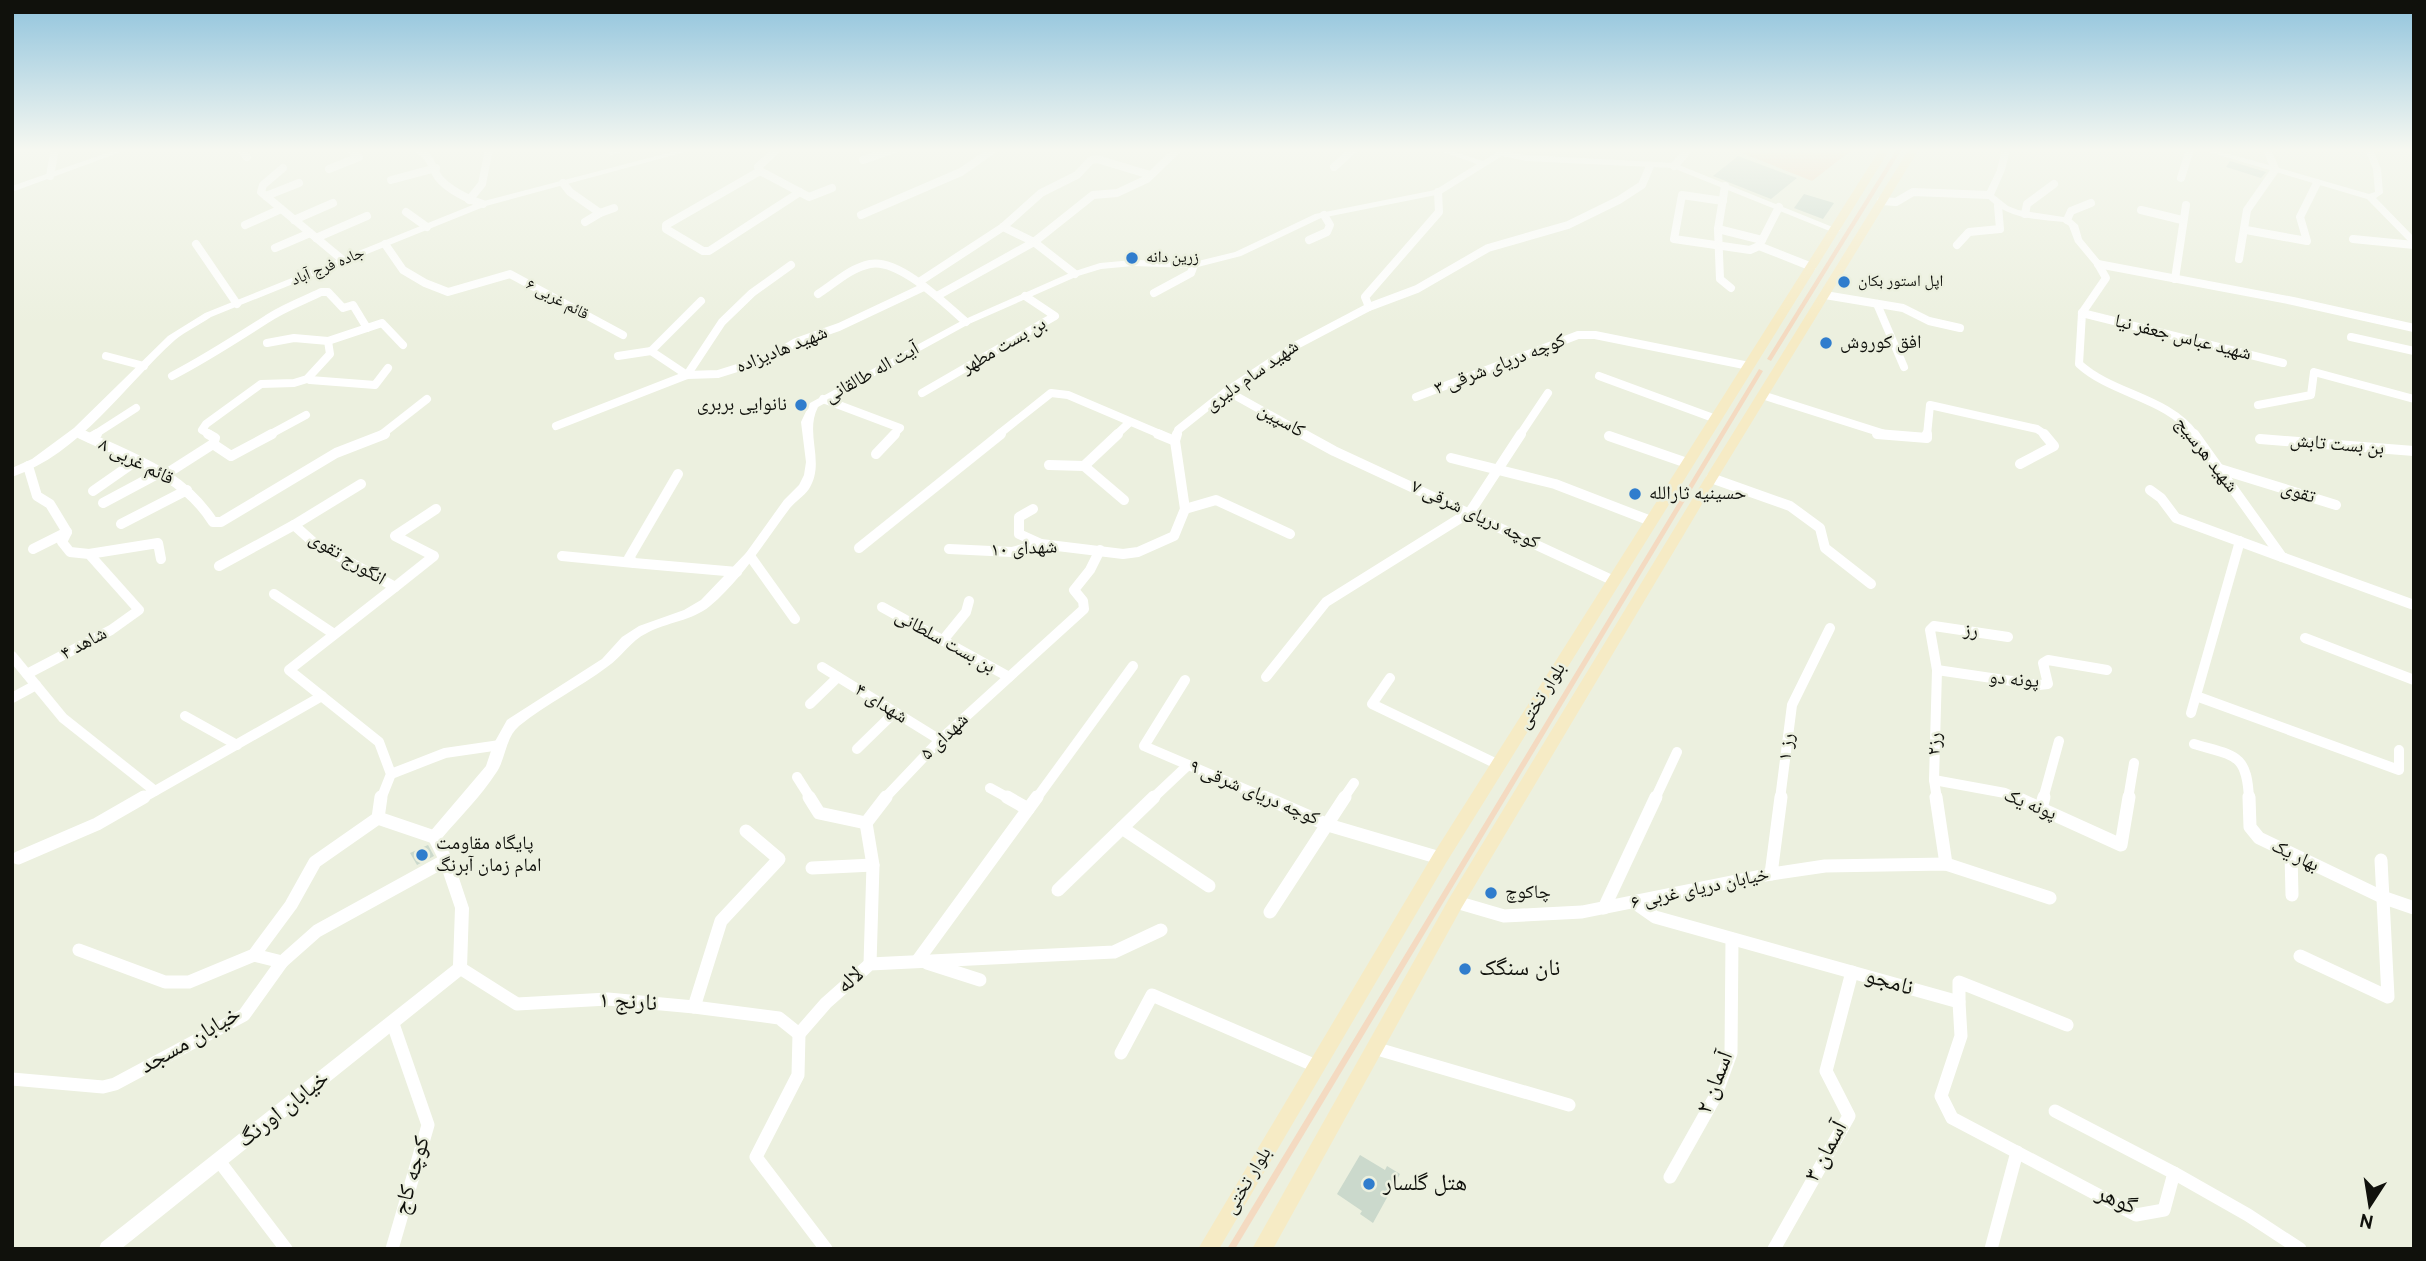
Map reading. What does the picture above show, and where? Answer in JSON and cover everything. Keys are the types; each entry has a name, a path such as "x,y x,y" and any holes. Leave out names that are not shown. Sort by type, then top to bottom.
{"main road":[{"name":"بلوار تختی","path":"1208,1249 1440,858 1849,208"},
{"name":"بلوار تختی","path":"1262,1249 1456,902 1877,208"},
{"path":"1751,363 1778,369"}],"street":[{"path":"294,220 322,208"},
{"name":"جاده فرج آباد","path":"12,473 50,454 77,432 174,336 208,315 474,208"},
{"path":"593,208 600,213"},
{"path":"585,222 614,208"},
{"path":"698,208 666,225 666,229 703,251 709,251 776,208"},
{"path":"861,215 878,208"},
{"name":"شهید هادیزاده","path":"556,426 687,375 719,374 769,358 796,342 839,327 921,285 1003,227 1024,208"},
{"path":"937,296 1034,242 1077,208"},
{"name":"آیت اله طالقانی","path":"435,837 492,769 500,745 512,724 606,663 626,640 643,629 688,613 705,603 737,572 788,503 804,487 811,472 805,431 809,412 823,398 967,322 1075,274 1100,266 1133,263 1195,265 1257,246 1324,215 1359,208"},
{"path":"1369,307 1365,297 1435,218 1438,208"},
{"name":"شهید سام دلیری","path":"1175,441 1178,430 1227,391 1293,347 1369,307 1417,289 1488,248 1568,225 1603,208"},
{"path":"1680,208 1674,239 1750,250 1760,243 1779,208"},
{"path":"1722,208 1718,229 1720,279 1731,288"},
{"path":"1781,208 1835,230"},
{"path":"1957,245 1969,232 2000,229 1998,208"},
{"path":"2004,208 2067,220 2073,225 2078,240 2106,278 2082,313"},
{"path":"2025,214 2026,208"},
{"path":"2067,220 2071,211 2079,208"},
{"path":"2175,278 2185,208"},
{"path":"2239,259 2249,208"},
{"path":"2246,230 2307,240 2300,217 2305,208"},
{"path":"2380,208 2414,243"},
{"path":"245,225 281,209 344,261"},
{"path":"2141,210 2182,220"},
{"path":"406,212 427,227"},
{"path":"1309,240 1327,232 1330,225 1324,215"},
{"path":"275,248 367,216"},
{"path":"1003,227 1034,242 1075,274"},
{"path":"1718,229 1760,243 1812,267"},
{"path":"2353,239 2414,243"},
{"path":"196,244 237,303"},
{"name":"قائم غربی ۶","path":"386,244 397,265 405,273 444,291 453,292 482,280 510,274 623,335"},
{"path":"818,294 862,267 874,263 921,285 967,322"},
{"path":"2098,264 2293,301 2414,328"},
{"path":"651,351 687,375 722,322 752,293 791,265"},
{"path":"1154,293 1191,272 1195,265"},
{"path":"172,376 207,358 219,346 321,292 328,292 343,307 353,305 367,328"},
{"path":"1825,295 1903,308 1929,321 1960,328"},
{"name":"بن بست مطهر","path":"922,393 1055,316 1026,296"},
{"path":"618,356 651,351 701,301"},
{"path":"1877,304 1904,367"},
{"name":"شهید عباس جعفر نیا","path":"2082,313 2283,363"},
{"name":"شهید هرسیج","path":"2082,313 2079,364 2091,374 2175,414 2186,423 2282,557"},
{"path":"267,344 294,338 328,341 382,323 403,345"},
{"name":"کوچه دریای شرقی ۳","path":"1416,397 1578,335 1595,335 1751,363"},
{"path":"2351,337 2414,351"},
{"path":"310,380 330,354 328,341"},
{"path":"106,356 144,366"},
{"path":"103,503 213,444 215,438 202,430 206,424 261,384 268,381 298,384 310,380 368,386 375,384 388,368"},
{"path":"2258,405 2311,395 2315,372 2414,399"},
{"path":"1599,376 1716,419"},
{"name":"کاسپين","path":"1227,391 1334,451"},
{"path":"859,548 1051,393 1068,395 1175,441 1185,509 1174,536 1131,553 1100,550"},
{"path":"1266,677 1326,602 1470,512 1548,393"},
{"path":"1762,395 1881,435 1927,438 1930,405 2037,429 2054,446 2020,464"},
{"path":"823,398 900,428 876,454"},
{"name":"قائم غربی ۸","path":"77,432 163,473 199,500 213,522 221,523 336,453 385,433 427,399"},
{"path":"90,438 136,408"},
{"path":"213,444 231,456 306,415"},
{"path":"1084,466 1130,422"},
{"path":"1609,436 1687,463"},
{"name":"بن بست تابش","path":"2260,439 2414,451"},
{"name":"کوچه دریای شرقی ۷","path":"1334,451 1614,581"},
{"path":"1451,458 1555,484 1651,521"},
{"path":"93,491 136,461"},
{"path":"1049,465 1084,466 1124,499"},
{"path":"28,466 37,496 50,504 67,532"},
{"name":"تقوی","path":"2220,469 2336,505"},
{"path":"634,563 629,558 678,474"},
{"path":"1711,478 1790,506 1820,528 1825,548 1871,584"},
{"path":"295,525 361,484"},
{"path":"121,524 187,490"},
{"path":"2150,490 2161,498 2176,518 2414,605"},
{"path":"1185,509 1216,500 1290,534"},
{"path":"395,587 434,556 395,536 436,509"},
{"path":"1033,509 1019,517 1019,534 1041,544"},
{"name":"انگورج تقوی","path":"219,566 295,525 313,542 395,587 289,670 322,696"},
{"path":"33,549 67,532"},
{"path":"67,532 62,542 69,552 89,554 158,543 161,559"},
{"path":"2191,713 2240,541"},
{"name":"شهدای ۱۰","path":"949,549 1012,552 1041,544 1100,550"},
{"name":"شهدای ۵","path":"866,823 876,808 940,740 1084,608 1083,601 1074,590 1090,570 1100,550"},
{"name":"شاهد ۴","path":"27,674 110,630 139,610 89,554"},
{"path":"562,556 737,572"},
{"path":"750,556 795,619"},
{"path":"274,594 334,634"},
{"path":"944,639 966,612 969,601"},
{"name":"بن بست سلطانی","path":"882,607 1009,677"},
{"name":"رز","path":"1934,626 2008,637"},
{"name":"رز۲","path":"1934,626 1930,631 1937,670 1934,780 1946,864"},
{"name":"رز ۱","path":"1771,874 1792,705 1830,628"},
{"path":"2305,638 2414,680"},
{"path":"12,656 63,718 155,791"},
{"name":"پونه دو","path":"1937,670 2039,685 2048,684 2043,663 2048,660 2107,670"},
{"path":"980,980 918,960 1133,666"},
{"name":"شهدای ۴","path":"822,667 940,740"},
{"path":"810,704 838,677"},
{"path":"1390,678 1372,704 1499,765"},
{"name":"کوچه دریای شرقی ۹","path":"1185,680 1144,746 1328,825 1440,858"},
{"path":"12,698 36,685"},
{"path":"18,858 97,824 322,696 379,741 391,774"},
{"path":"2196,696 2399,770 2399,750"},
{"path":"857,749 895,712"},
{"path":"185,716 237,745"},
{"path":"2041,808 2059,741"},
{"name":"بهار یک","path":"2194,744 2224,753 2241,762 2248,773 2250,827 2259,838 2382,897 2414,908"},
{"path":"379,818 381,796 391,774 445,753 500,745"},
{"path":"1604,908 1677,752"},
{"name":"پونه یک","path":"1934,780 2005,793 2121,845 2134,763"},
{"path":"1058,890 1188,765"},
{"path":"797,777 819,813 866,823 873,865 870,964"},
{"path":"1270,912 1354,783"},
{"path":"990,789 1028,809"},
{"path":"379,818 435,837 446,860 462,908 460,968"},
{"path":"79,950 165,982 189,982 254,955 291,905 315,862 379,818"},
{"path":"1122,828 1209,886"},
{"path":"694,1007 722,922 779,859 746,831"},
{"path":"2291,854 2292,895"},
{"name":"خیابان مسجد","path":"12,1079 103,1087 115,1084 244,1015 282,962 317,931 446,860"},
{"path":"2300,956 2388,997 2381,860"},
{"name":"خیابان دریای غربی ۶","path":"1456,902 1504,916 1604,908 1771,874 1825,866 1946,864 2050,898"},
{"path":"813,869 873,865"},
{"name":"نامجو","path":"1636,903 1656,917 1959,1002"},
{"name":"لاله","path":"799,1034 826,1003 870,964 1114,952 1161,930"},
{"name":"آسمان ۲","path":"1670,1177 1715,1097 1731,1053 1732,939"},
{"path":"254,955 282,962"},
{"name":"نارنج ۱","path":"460,968 517,1004 608,999 694,1007 779,1018 799,1034"},
{"name":"خیابان اورنگ","path":"117,1246 460,968"},
{"name":"آسمان ۳","path":"1774,1249 1849,1116 1826,1071 1852,972"},
{"path":"1991,1249 2017,1152 1952,1118 1941,1096 1961,1036 1958,982 2067,1025"},
{"path":"1121,1053 1152,995 1316,1066"},
{"name":"کوچه کاج","path":"392,1249 428,1125 393,1024"},
{"path":"799,1034 798,1075 757,1157 826,1249"},
{"path":"1374,1048 1569,1105"},
{"path":"2055,1111 2248,1214 2300,1249"},
{"name":"گوهر","path":"2017,1152 2136,1215 2164,1210 2174,1173"},
{"path":"219,1161 286,1249"}],"shaded area":[{"path":"1861,208 1866,208 1771,361 1767,359"},
{"path":"1759,369 1763,371 1235,1249 1227,1249"}],"building":[{"path":"1794,208 1831,208 1823,219"},
{"name":"پایگاه مقاومت امام زمان آبرنگ","path":"428,845 434,856 417,865 410,853"},
{"name":"هتل گلسار","path":"1360,1155 1385,1170 1387,1166 1400,1174 1373,1223 1360,1214 1362,1211 1337,1194"}],"place":[{"name":"زرین دانه","path":"1132,258"},
{"name":"اپل استور بکان","path":"1844,282"},
{"name":"افق کوروش","path":"1826,343"},
{"name":"نانوایی بربری","path":"801,405"},
{"name":"حسینیه ثارالله","path":"1635,494"},
{"name":"پایگاه مقاومت امام زمان آبرنگ","path":"422,855"},
{"name":"چاکوچ","path":"1491,893"},
{"name":"نان سنگک","path":"1465,969"},
{"name":"هتل گلسار","path":"1369,1184"}]}
